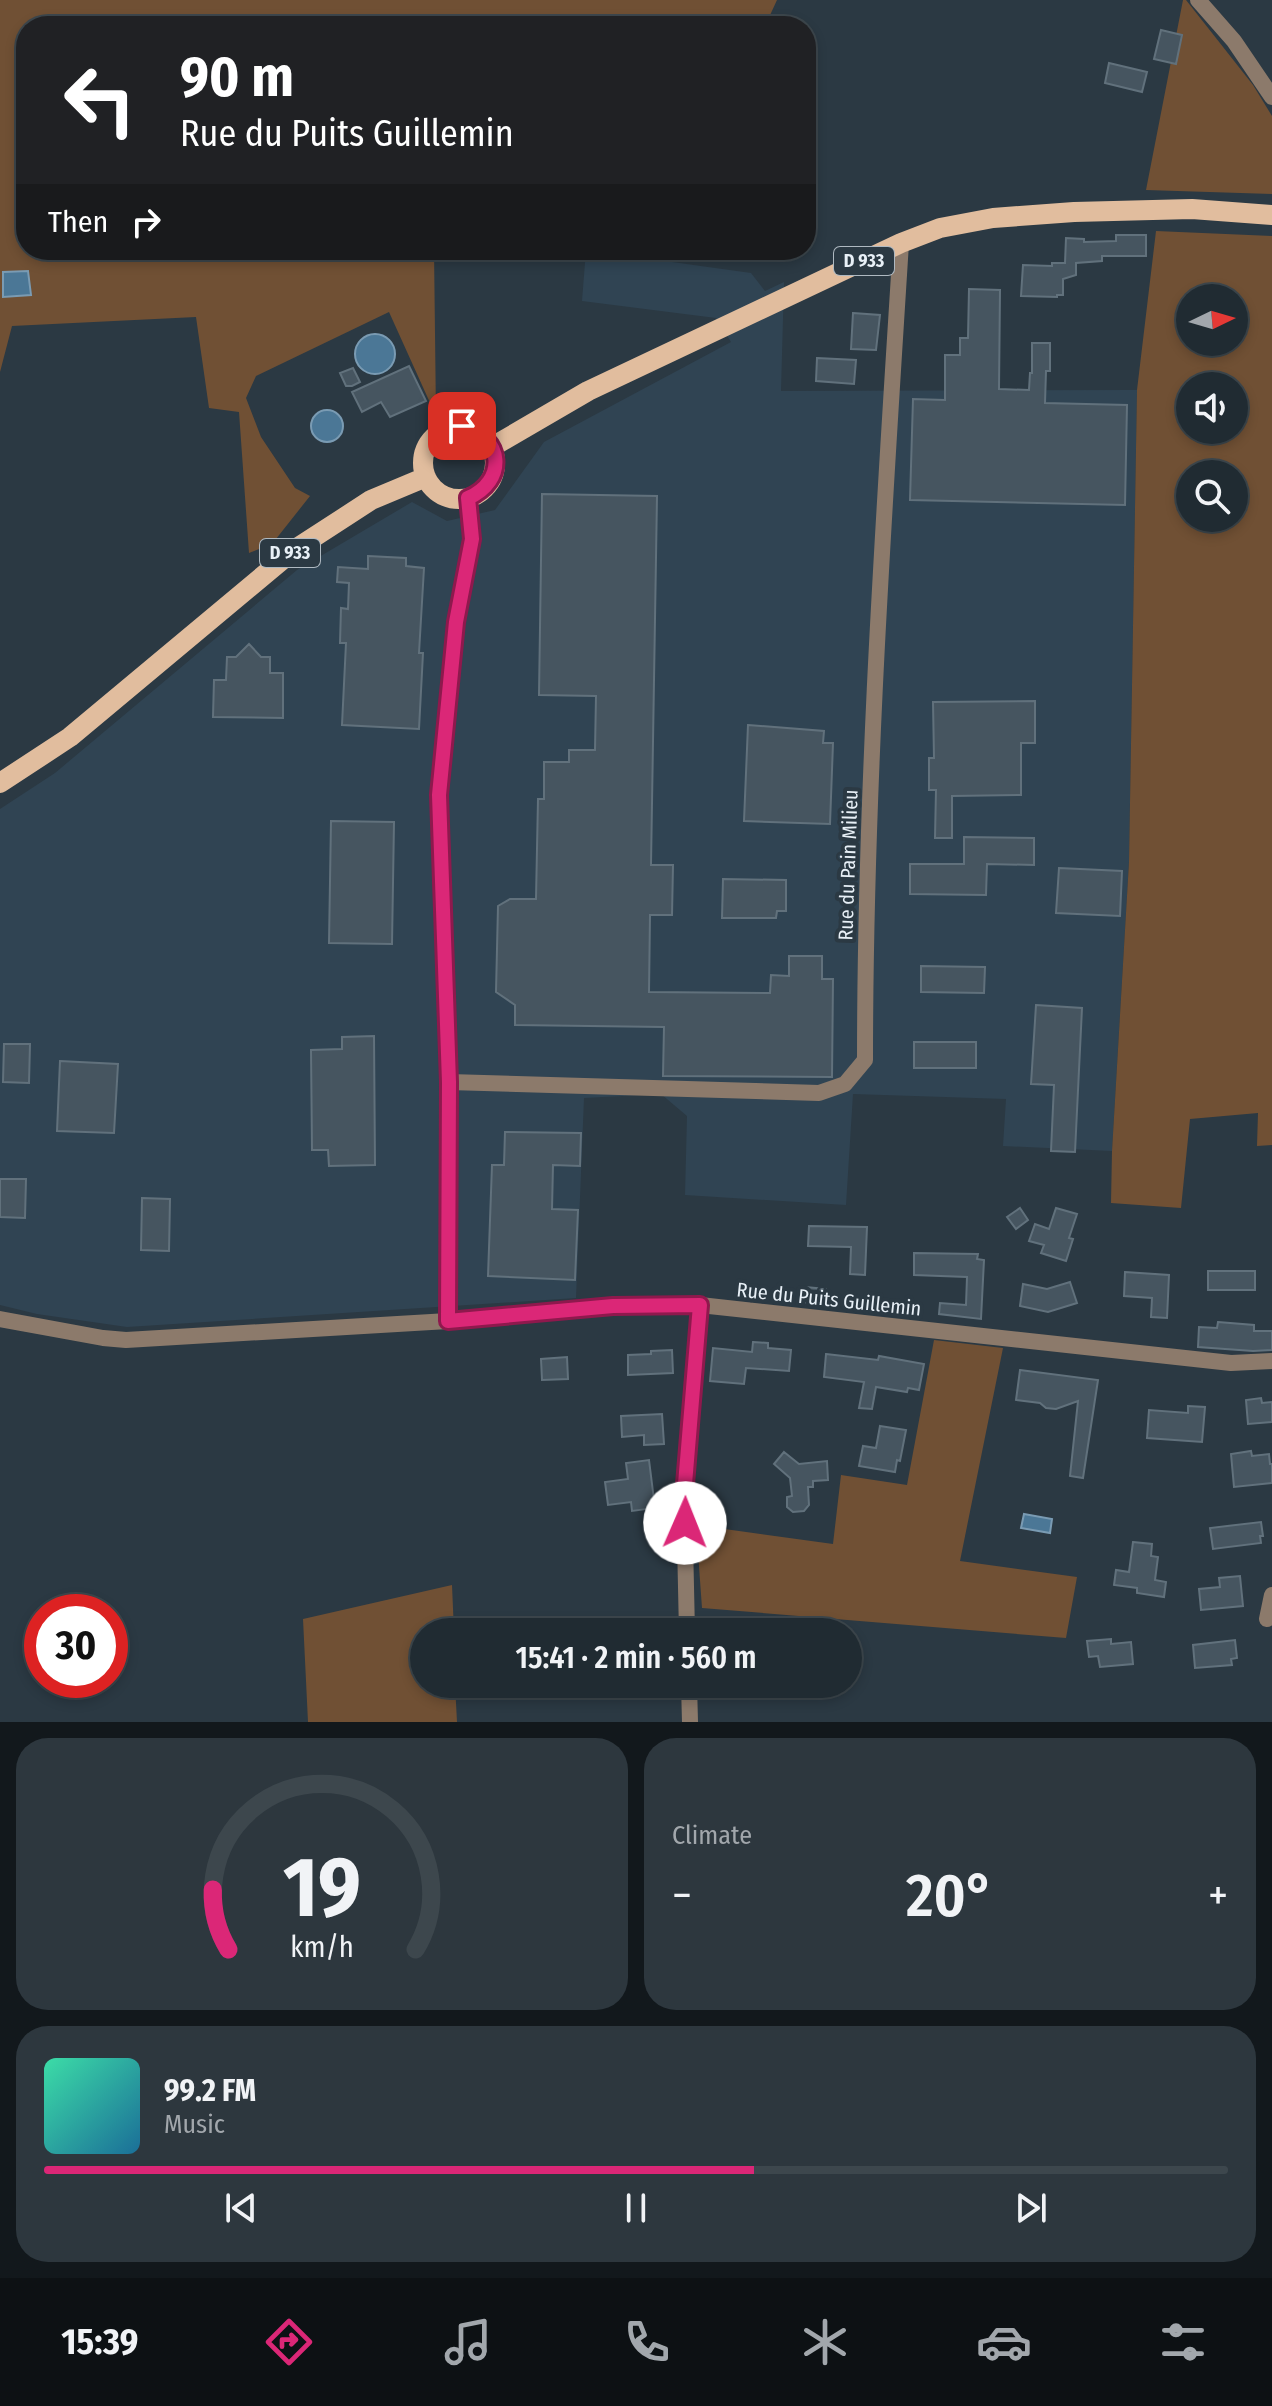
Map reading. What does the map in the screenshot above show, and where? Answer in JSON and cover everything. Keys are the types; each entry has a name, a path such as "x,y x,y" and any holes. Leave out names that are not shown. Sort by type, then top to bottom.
{"main road":[{"name":"D 933","path":"492,447 588,391 901,243 940,228 993,218 1047,214 1192,209 1272,215"},
{"path":"449,427 474,429 492,447 496,461 489,485 468,498 455,499 443,495 433,488 426,477 424,454 429,442 449,427"},
{"name":"D 933","path":"0,783 70,737 294,550 371,500 426,477"}],"street":[{"path":"1198,0 1234,41 1272,97"},
{"name":"Rue du Pain Milieu","path":"449,1082 819,1093 845,1084 865,1060 865,944 877,634 901,243"},
{"path":"448,1321 449,1082 439,795 456,622 472,539 468,498"},
{"path":"687,1618 684,1496 700,1305"},
{"name":"Rue du Puits Guillemin","path":"0,1319 126,1340 448,1321 613,1306 700,1305 1231,1363 1272,1361"},
{"path":"1267,1619 1272,1595"},
{"path":"689,1698 690,1722"}],"shaded area":[{"path":"0,0 777,0 770,16 16,16 16,260 434,260 436,416 389,312 256,376 246,398 261,437 295,488 310,496 272,544 249,553 239,412 209,408 196,317 12,326 0,372"},
{"path":"1183,0 1253,85 1272,116 1272,194 1146,190"},
{"path":"1156,231 1272,236 1272,1145 1257,1146 1258,1113 1190,1119 1181,1208 1111,1203 1129,862 1137,390"},
{"path":"585,260 658,260 751,273 765,291 784,282 781,391 1137,390 1129,862 1112,1151 1003,1146 1006,1099 853,1094 846,1205 685,1195 687,1116 661,1094 584,1098 576,1298 127,1327 37,1314 0,1305 0,809 55,773 297,570 412,502 447,521 495,510 544,442 731,342 716,318 582,301"},
{"path":"934,1340 1003,1348 960,1561 1077,1577 1066,1638 862,1621 862,1618 823,1618 702,1608 696,1525 833,1544 841,1475 907,1485"},
{"path":"452,1585 453,1618 410,1618 410,1698 456,1698 457,1722 308,1722 303,1619"}],"water":[{"path":"28,271 31,295 3,297 3,272"},
{"path":"375,334 389,340 395,354 389,368 375,374 361,368 355,354 361,340"},
{"path":"327,410 338,415 343,426 338,437 327,442 316,437 311,426 316,415"},
{"path":"1024,1514 1052,1519 1050,1533 1021,1528"}],"building":[{"path":"1161,30 1182,35 1176,64 1154,59"},
{"path":"1109,63 1147,72 1142,92 1105,83"},
{"path":"1116,235 1146,235 1146,256 1102,256 1102,261 1076,263 1076,275 1063,279 1063,295 1021,296 1023,265 1065,263 1066,238 1084,239 1084,242 1116,241"},
{"path":"969,289 1000,290 999,389 1029,390 1032,343 1050,343 1045,403 1127,405 1125,505 910,500 913,399 945,400 945,355 960,355 960,338 968,338"},
{"path":"853,313 880,315 876,350 851,349"},
{"path":"817,358 856,360 854,384 816,381"},
{"path":"409,366 426,401 390,417 381,402 362,412 352,392"},
{"path":"353,368 360,382 346,386 340,373"},
{"path":"542,494 657,496 651,865 673,865 672,915 650,915 649,992 770,993 771,975 789,976 789,956 822,956 822,979 833,979 832,1077 663,1076 664,1027 515,1025 515,1005 496,992 498,906 510,899 536,899 538,799 544,799 544,762 569,762 569,750 595,750 596,696 539,695"},
{"path":"368,556 406,558 406,566 424,568 419,729 342,725 346,643 340,643 341,608 348,609 349,583 337,582 338,567 368,569"},
{"path":"249,644 261,657 270,657 270,673 283,673 283,718 213,717 214,680 226,680 227,657 236,657"},
{"path":"1035,701 1035,743 1021,743 1021,795 952,796 952,838 935,838 936,790 929,790 929,758 934,758 933,702"},
{"path":"748,725 824,731 823,743 833,743 830,824 744,821"},
{"path":"331,821 394,822 392,944 329,943"},
{"path":"964,837 1034,838 1034,865 987,864 986,895 910,894 910,864 964,864"},
{"path":"1059,868 1122,871 1120,916 1056,913"},
{"path":"723,879 786,880 786,911 777,911 776,918 722,918"},
{"path":"921,966 985,967 984,993 921,992"},
{"path":"1036,1005 1082,1008 1075,1152 1051,1151 1054,1085 1031,1084"},
{"path":"374,1036 375,1165 329,1166 328,1150 312,1150 311,1050 342,1049 342,1037"},
{"path":"914,1042 976,1042 976,1068 914,1068"},
{"path":"4,1044 30,1044 29,1083 3,1082"},
{"path":"60,1061 118,1064 114,1133 57,1131"},
{"path":"505,1132 581,1133 580,1166 553,1165 552,1209 578,1210 575,1280 488,1276 492,1165 504,1165"},
{"path":"0,1179 26,1179 25,1218 0,1217"},
{"path":"142,1198 170,1199 169,1251 141,1250"},
{"path":"1020,1208 1028,1220 1016,1229 1007,1217"},
{"path":"1056,1208 1077,1214 1066,1261 1041,1253 1044,1245 1029,1241 1035,1224 1049,1229"},
{"path":"809,1226 867,1227 865,1275 850,1274 851,1247 808,1246"},
{"path":"914,1253 978,1254 977,1259 984,1260 981,1319 939,1314 940,1303 966,1305 967,1277 914,1275"},
{"path":"1208,1271 1255,1271 1255,1290 1208,1290"},
{"path":"1125,1272 1169,1275 1167,1318 1151,1317 1152,1298 1124,1296"},
{"path":"1070,1282 1077,1303 1048,1312 1020,1306 1023,1284 1047,1289"},
{"path":"805,1287 826,1289 825,1305 802,1302"},
{"path":"1218,1322 1254,1325 1254,1331 1272,1331 1272,1350 1198,1347 1199,1327 1217,1328"},
{"path":"753,1342 768,1343 768,1348 791,1350 789,1371 746,1368 744,1384 710,1381 713,1348 752,1352"},
{"path":"672,1350 673,1373 628,1375 628,1355"},
{"path":"826,1354 878,1360 879,1356 924,1364 919,1390 908,1388 907,1392 876,1387 872,1409 859,1408 864,1382 824,1377"},
{"path":"567,1357 568,1379 542,1380 541,1359"},
{"path":"1020,1370 1098,1380 1083,1478 1070,1476 1078,1401 1056,1409 1016,1400"},
{"path":"1261,1398 1262,1403 1272,1402 1272,1422 1248,1424 1246,1400"},
{"path":"1188,1406 1205,1407 1202,1442 1147,1438 1149,1410 1188,1413"},
{"path":"662,1414 664,1444 644,1445 644,1435 622,1437 621,1416"},
{"path":"880,1426 906,1430 895,1472 859,1466 863,1446 876,1448"},
{"path":"1251,1451 1252,1456 1269,1454 1272,1483 1234,1487 1231,1454"},
{"path":"784,1452 799,1464 827,1461 828,1480 813,1481 813,1487 808,1487 809,1505 804,1511 793,1512 787,1507 787,1497 792,1496 790,1478 774,1464"},
{"path":"649,1460 655,1508 632,1511 631,1502 608,1505 605,1482 628,1479 626,1463"},
{"path":"1261,1522 1261,1543 1213,1549 1210,1528"},
{"path":"1133,1542 1152,1544 1151,1556 1158,1557 1155,1580 1166,1582 1164,1597 1137,1593 1137,1588 1114,1585 1116,1570 1129,1572"},
{"path":"1240,1576 1243,1606 1201,1610 1199,1589 1220,1587 1219,1578"},
{"path":"1111,1639 1111,1644 1131,1642 1133,1664 1100,1667 1098,1656 1089,1657 1087,1641"},
{"path":"1235,1640 1237,1658 1231,1659 1232,1665 1195,1668 1193,1645"}],"route":[{"path":"462,426 474,429 485,437 496,461 489,485 468,498 472,539 456,622 439,795 449,1082 448,1321 613,1306 700,1305 684,1496 685,1523"}]}
